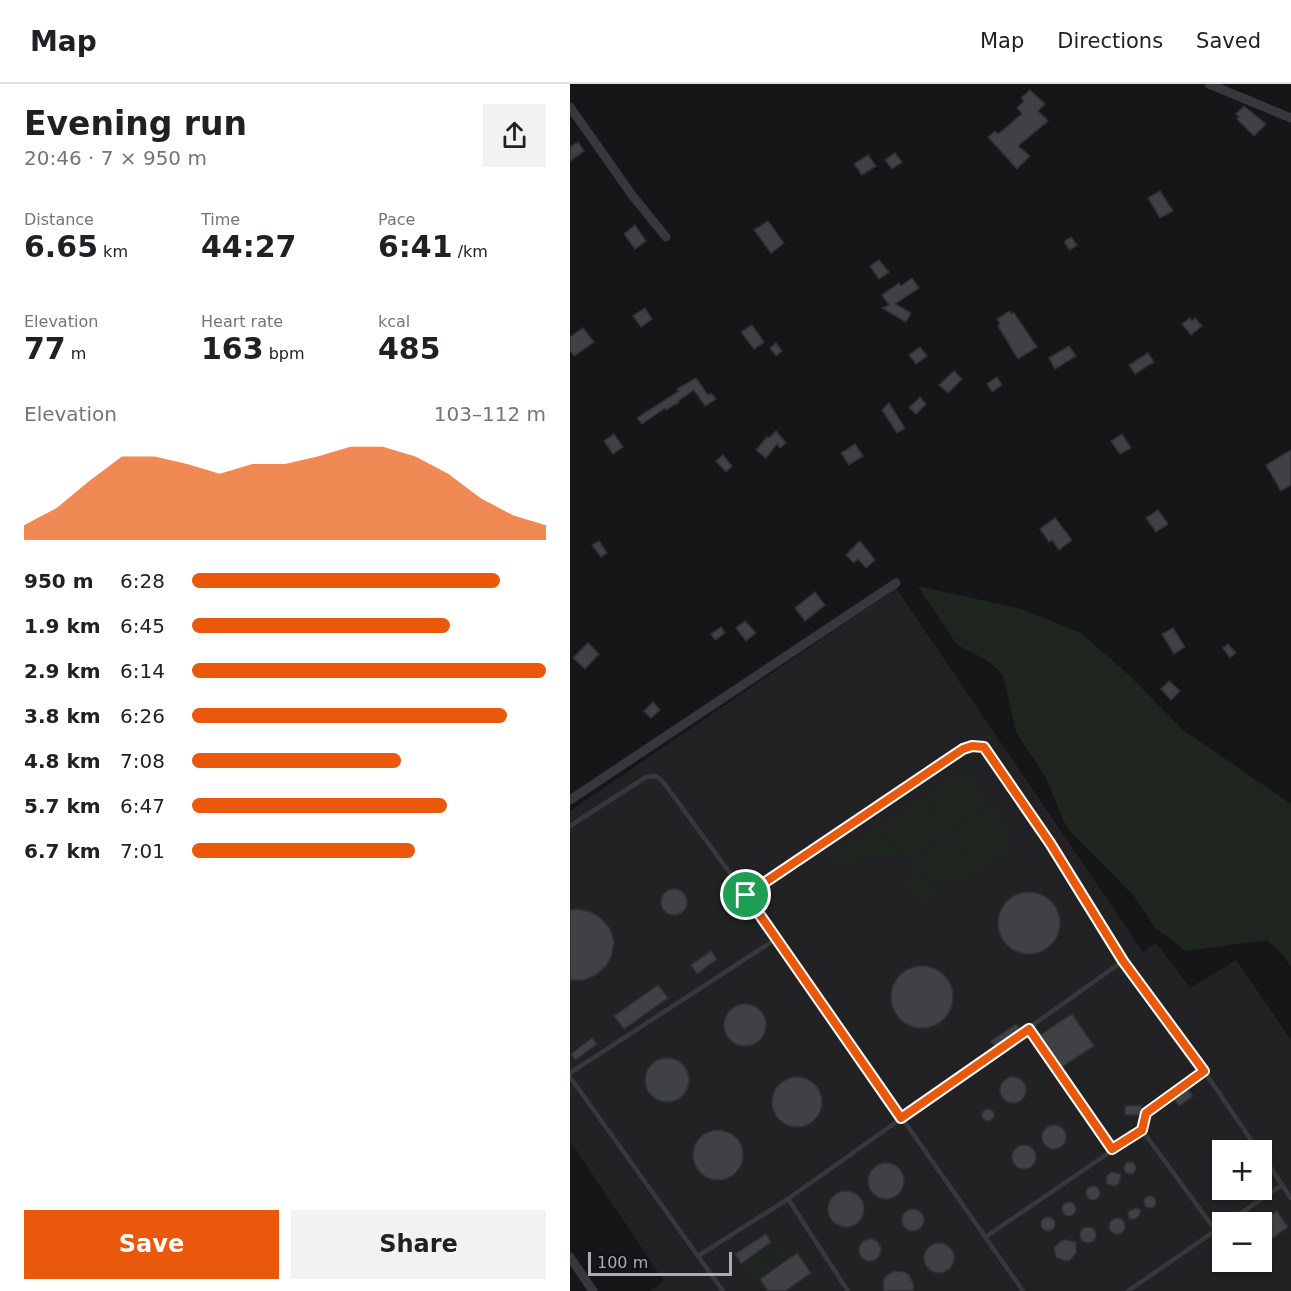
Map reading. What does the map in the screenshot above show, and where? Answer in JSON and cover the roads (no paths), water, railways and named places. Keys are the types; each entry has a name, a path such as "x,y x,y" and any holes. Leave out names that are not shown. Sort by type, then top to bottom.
{"street":[{"path":"1209,84 1291,118"},
{"path":"570,107 632,195 666,237"},
{"path":"570,800 896,582"},
{"path":"570,1257 593,1291"}],"lane":[{"path":"746,895 963,749 972,746 984,747 1050,843 1123,961 1204,1071 1251,1140"},
{"path":"570,826 646,777 656,776 664,783 987,1236 1023,1291"},
{"path":"723,1291 570,1075 776,939"},
{"path":"698,1256 788,1199 1123,961"},
{"path":"1029,1029 1112,1149"},
{"path":"987,1236 1142,1130 1146,1113 1204,1071"},
{"path":"1142,1130 1212,1226"},
{"path":"1272,1170 1291,1198"},
{"path":"1243,1212 1282,1185"},
{"path":"788,1199 848,1291"},
{"path":"1128,1291 1212,1234"}]}
